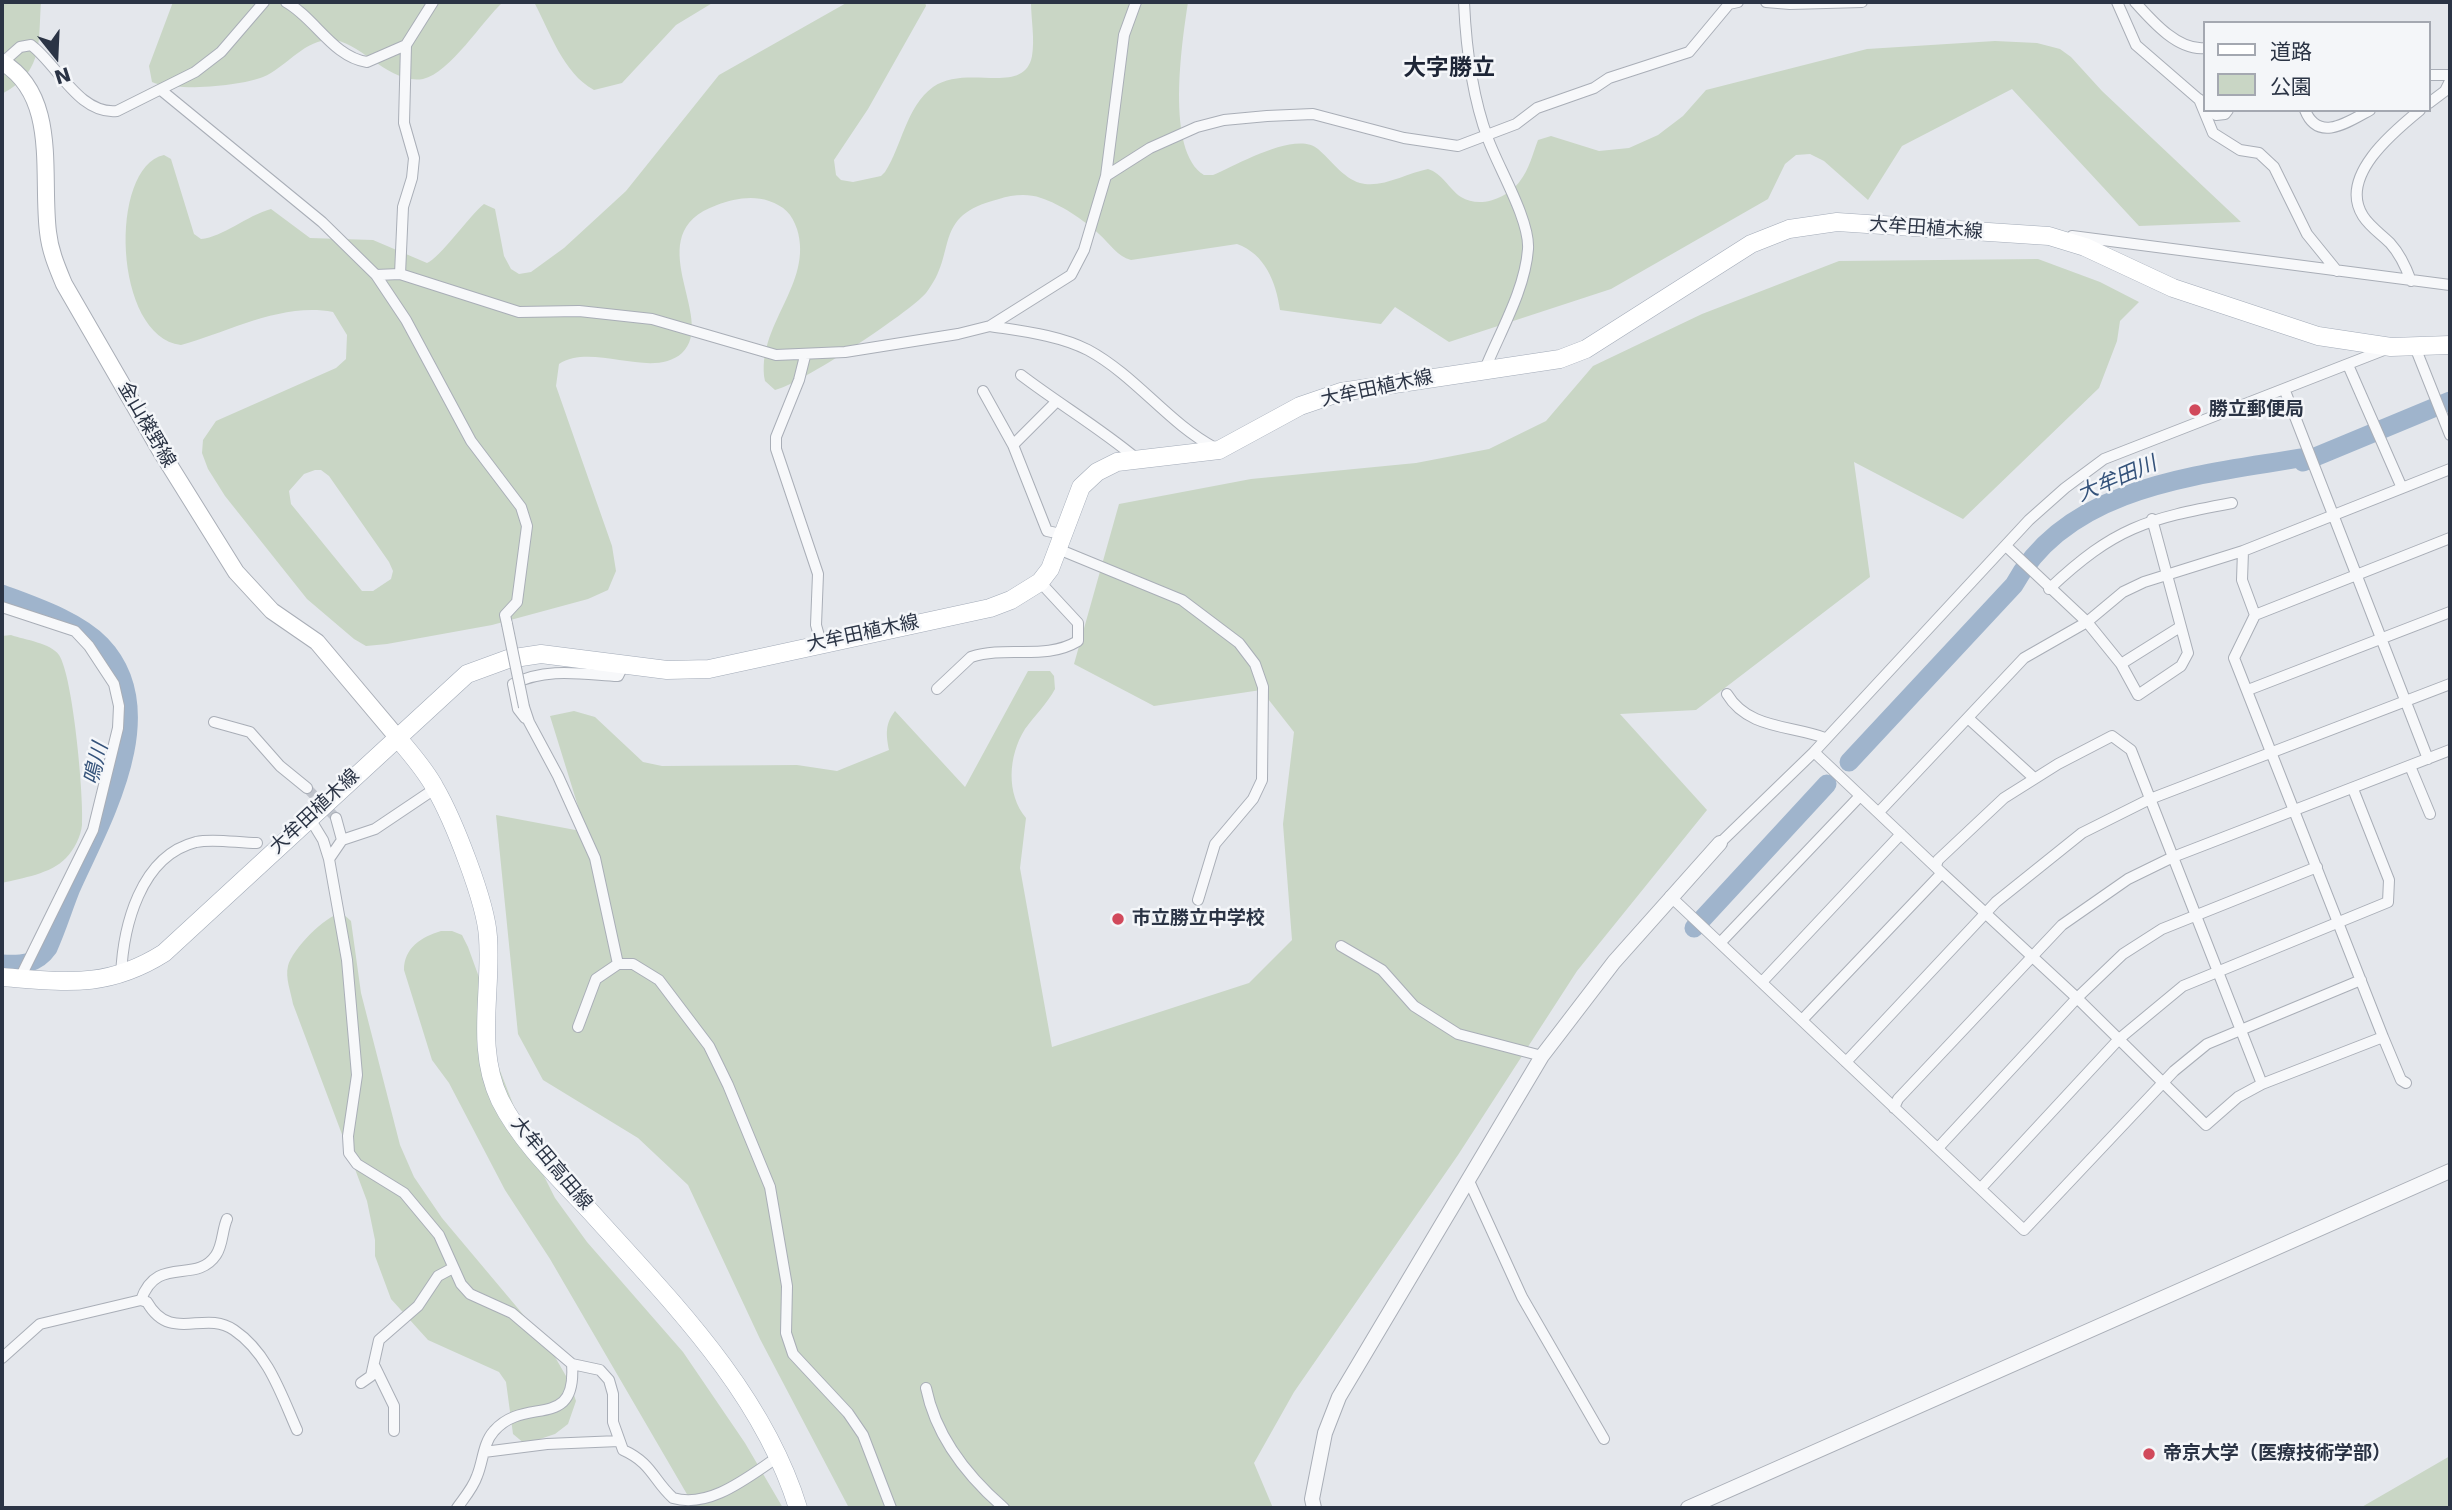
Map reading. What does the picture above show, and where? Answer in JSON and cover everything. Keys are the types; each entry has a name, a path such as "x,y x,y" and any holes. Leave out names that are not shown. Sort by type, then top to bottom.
{"main road":[{"name":"金山檪野線","path":"2,62 19,73 30,85 41,115 48,233 52,255 64,284 160,450 236,572 272,611 317,642 397,737"},
{"name":"大牟田植木線","path":"2,977 45,982 97,981 121,976 147,964 183,938 309,817 467,674 508,659 541,654 667,670 709,669 990,608 1011,600 1040,582 1081,487 1097,472 1117,462 1219,450 1300,406 1341,392 1560,359 1586,349 1751,244 1789,229 1837,222 2014,236 2049,236 2085,247 2173,288 2318,336 2391,347 2450,345"},
{"name":"大牟田高田線","path":"397,737 436,788 479,898 488,935 485,1030 488,1059 499,1098 536,1151 645,1272 737,1382 778,1457 798,1508"}],"street":[{"path":"2,62 20,47 31,45 84,99 109,112 195,72 221,52 264,2"},
{"path":"286,2 315,23 335,47 360,61 367,62 406,46"},
{"path":"400,274 402,207 412,178 414,158 404,124 406,46 433,2"},
{"path":"376,275 400,274 511,310 579,311 652,319 775,355 805,356 958,334 989,326 1071,275 1084,250 1106,176 1124,35 1136,2"},
{"path":"1464,2 1466,36 1487,137 1511,190 1528,247 1523,275 1485,369"},
{"path":"1106,176 1150,148 1197,127 1241,118 1313,114 1404,138 1458,146 1516,124 1537,108 1594,88 1609,78 1689,52 1729,4 1738,2"},
{"path":"1766,2 1862,2"},
{"path":"2117,2 2136,45 2202,102"},
{"path":"2135,2 2178,41 2195,49 2204,48"},
{"path":"2431,75 2450,75"},
{"path":"2431,102 2445,91 2450,81"},
{"path":"161,90 322,222 376,275 432,363 471,442 521,507 527,526 517,601 505,615 528,722"},
{"path":"2206,112 2213,133 2240,150 2259,153 2274,167 2307,234 2337,271"},
{"path":"2306,112 2309,121 2317,127 2335,129 2366,112"},
{"path":"2411,281 2402,258 2362,214 2357,195 2360,179 2374,151 2416,112"},
{"path":"2014,236 2108,240 2450,285"},
{"path":"989,326 1032,332 1086,349 1112,366 1194,437 1219,450"},
{"path":"1314,1508 1312,1499 1325,1433 1339,1397 1542,1056 1614,962 1670,896 1720,843 1814,752 2006,546 2065,488 2104,459 2167,433 2285,391 2391,347"},
{"path":"2415,347 2450,435"},
{"path":"805,356 799,380 776,437 776,450 818,573 816,625 821,643"},
{"path":"2348,365 2402,488"},
{"path":"1021,374 1056,402 1105,432 1137,458"},
{"path":"983,391 1013,444 1046,531 1059,542 1182,600 1239,643 1255,664 1263,687 1262,780 1253,799 1215,845 1198,900"},
{"path":"2285,391 2428,759"},
{"path":"1013,444 1056,402"},
{"path":"1879,812 2024,658 2087,622 2123,592 2168,574 2243,551 2450,469"},
{"path":"2049,589 2094,548 2152,519 2232,503"},
{"path":"2006,546 2087,622 2120,664 2138,695 2181,666 2188,653 2152,519"},
{"path":"2406,1083 2401,1080 2383,1037 2234,658 2255,615 2450,538"},
{"path":"2243,551 2242,580 2255,615"},
{"path":"937,689 971,657 1043,653 1066,648 1078,640 1077,622 1040,582"},
{"path":"2,607 75,631 89,646 114,684 119,706 118,728 93,830 20,978"},
{"path":"2248,690 2450,612"},
{"path":"2120,664 2179,627"},
{"path":"618,964 594,858 558,776 528,722 517,709 513,684 530,675 557,672 618,676 624,664"},
{"path":"1846,1062 2013,886 2066,844 2094,826 2150,799 2450,684"},
{"path":"1727,694 1743,711 1762,723 1825,738"},
{"path":"1968,718 2034,778"},
{"path":"215,722 250,732 280,766 307,788"},
{"path":"1802,1020 1939,870 1938,860 1969,829 2004,798 2034,778 2112,736 2131,750 2262,1084"},
{"path":"1894,1108 1898,1099 2032,957 2062,926 2090,903 2173,857 2450,750"},
{"path":"1814,752 2077,998 2206,1125 2238,1097 2262,1084 2383,1037"},
{"path":"2410,766 2430,814"},
{"path":"329,859 342,839 375,829 436,788"},
{"path":"1981,1188 2119,1039 2183,986 2388,902 2389,880 2353,789"},
{"path":"1720,943 1860,796"},
{"path":"309,817 323,841 329,859 346,947 356,1074 348,1136 349,1153 357,1164 404,1193 439,1234 453,1268 470,1294 512,1313 572,1364 600,1370 609,1380 619,1441 623,1450 639,1457 651,1468 673,1499 681,1500 727,1490 778,1457"},
{"path":"336,818 342,839"},
{"path":"1762,982 1901,834"},
{"path":"121,976 122,941 131,910 161,864 179,849 198,842 257,843"},
{"path":"1938,1148 2077,998 2123,954 2162,929 2317,867"},
{"path":"1670,896 2024,1230 2163,1082 2207,1044 2240,1028 2361,980"},
{"path":"1341,946 1382,970 1414,1006 1458,1034 1542,1056"},
{"path":"578,1027 596,979 618,964 642,967 659,980 709,1046 770,1186 787,1286 786,1333 793,1354 848,1413 863,1435 891,1508"},
{"path":"1688,1508 2450,1171"},
{"path":"1469,1181 1522,1297 1604,1439"},
{"path":"141,1300 148,1281 159,1275 203,1266 215,1257 227,1219"},
{"path":"361,1382 371,1376 375,1367 375,1351 379,1340 418,1306 438,1276 453,1268"},
{"path":"2,1358 40,1324 141,1300 147,1302 156,1318 166,1322 223,1325 235,1330 262,1357 297,1430"},
{"path":"457,1508 477,1478 493,1432 508,1420 561,1405 569,1397 574,1385 572,1364"},
{"path":"375,1367 394,1406 394,1431"},
{"path":"926,1388 929,1405 947,1443 959,1461 1004,1508"},
{"path":"484,1452 547,1444 619,1441"}],"green space":[{"path":"2,2 41,2 38,44 32,66 16,85 2,94"},
{"path":"173,2 503,2 455,57 433,75 423,79 397,75 350,45 327,40 309,46 263,77 207,87 175,87 152,82 149,66"},
{"path":"534,2 714,2 676,25 622,83 594,90 583,83 566,63"},
{"path":"848,2 925,2 926,6 868,109 834,160 836,175 841,180 853,182 881,176 885,172 916,105 933,87 947,80 1018,75 1027,68 1033,49 1031,2 1188,2 1180,68 1180,120 1184,143 1192,162 1204,175 1213,175 1281,146 1308,144 1318,149 1348,177 1360,183 1377,184 1428,169 1461,197 1485,202 1501,197 1515,187 1526,172 1538,140 1551,136 1599,151 1629,148 1658,135 1683,116 1706,90 1867,49 1995,41 2037,43 2060,49 2071,57 2102,91 2241,222 2139,226 2012,89 1902,146 1868,200 1824,161 1810,154 1796,155 1785,164 1768,199 1611,289 1449,342 1395,307 1381,324 1280,310 1276,289 1268,270 1255,255 1237,244 1131,260 1118,253 1093,229 1064,208 1036,196 1014,196 977,206 963,215 954,225 936,278 916,303 829,362 775,390 765,381 764,361 768,342 798,268 800,249 797,229 787,211 774,203 756,198 736,200 717,205 693,218 682,236 680,256 692,320 691,338 682,353 655,363 588,357 573,358 559,364 556,386 612,546 616,571 608,590 588,599 492,625 387,644 366,646 354,639 307,599 225,496 208,469 202,453 203,440 216,421 336,368 346,359 347,335 333,312 314,310 294,311 256,320 181,345 158,335 142,314 131,285 126,252 127,218 133,189 146,166 164,155 171,159 194,234 201,239 218,234 271,209 310,238 373,240 427,263 439,254 484,204 495,209 504,256 511,269 519,274 531,272 564,248 626,191 719,75","holes":["321,470 329,476 393,571 391,579 373,591 362,591 291,504 289,491 304,474"]},
{"path":"2038,259 2100,282 2139,302 2120,321 2117,341 2099,388 1963,519 1854,462 1870,577 1696,710 1620,714 1707,810 1577,971 1458,1155 1294,1392 1254,1463 1273,1508 849,1508 760,1339 688,1185 638,1138 543,1080 518,1034 496,815 586,832 550,716 574,711 595,717 643,762 662,766 797,765 837,771 889,750 887,729 895,711 965,787 1028,671 1050,671 1054,676 1055,689 1019,740 1013,763 1012,786 1026,818 1020,868 1052,1047 1249,983 1292,940 1283,824 1294,732 1261,690 1154,706 1074,664 1119,504 1251,479 1416,463 1489,449 1546,421 1593,366 1702,314 1839,261"},
{"path":"11,635 37,642 55,651 64,667 76,737 82,825 74,847 60,863 36,875 2,883 2,636"},
{"path":"342,913 351,921 361,993 400,1145 414,1177 442,1218 547,1343 570,1383 576,1401 568,1424 555,1434 525,1444 513,1434 506,1382 499,1372 428,1340 391,1299 375,1256 375,1240 367,1201 293,1004 288,980 288,966 302,943 318,926"},
{"path":"441,931 462,935 468,947 488,1002 494,1055 530,1148 555,1198 587,1242 683,1352 745,1443 783,1508 695,1508 550,1259 505,1190 449,1083 432,1060 404,970 407,955 415,944"},
{"path":"2450,1456 2450,1508 2360,1508"}],"waterway":[{"name":"大牟田川","path":"1849,762 2014,585 2038,552 2068,525 2102,505 2140,490 2180,479 2300,458 2303,462 2450,401"},
{"name":"鳴川","path":"2,594 67,621 91,636 101,645 119,672 128,702 128,734 111,799 71,888 48,948 28,963 2,964"},
{"name":"大牟田川","path":"1694,928 1827,784"}],"tunnel":[{"path":"307,788 336,818"}],"place":[{"name":"勝立郵便局","path":"2195,410"},
{"name":"市立勝立中学校","path":"1118,919"},
{"name":"帝京大学（医療技術学部）","path":"2149,1454"}],"district":[{"name":"大字勝立","path":"1449,69"}]}
